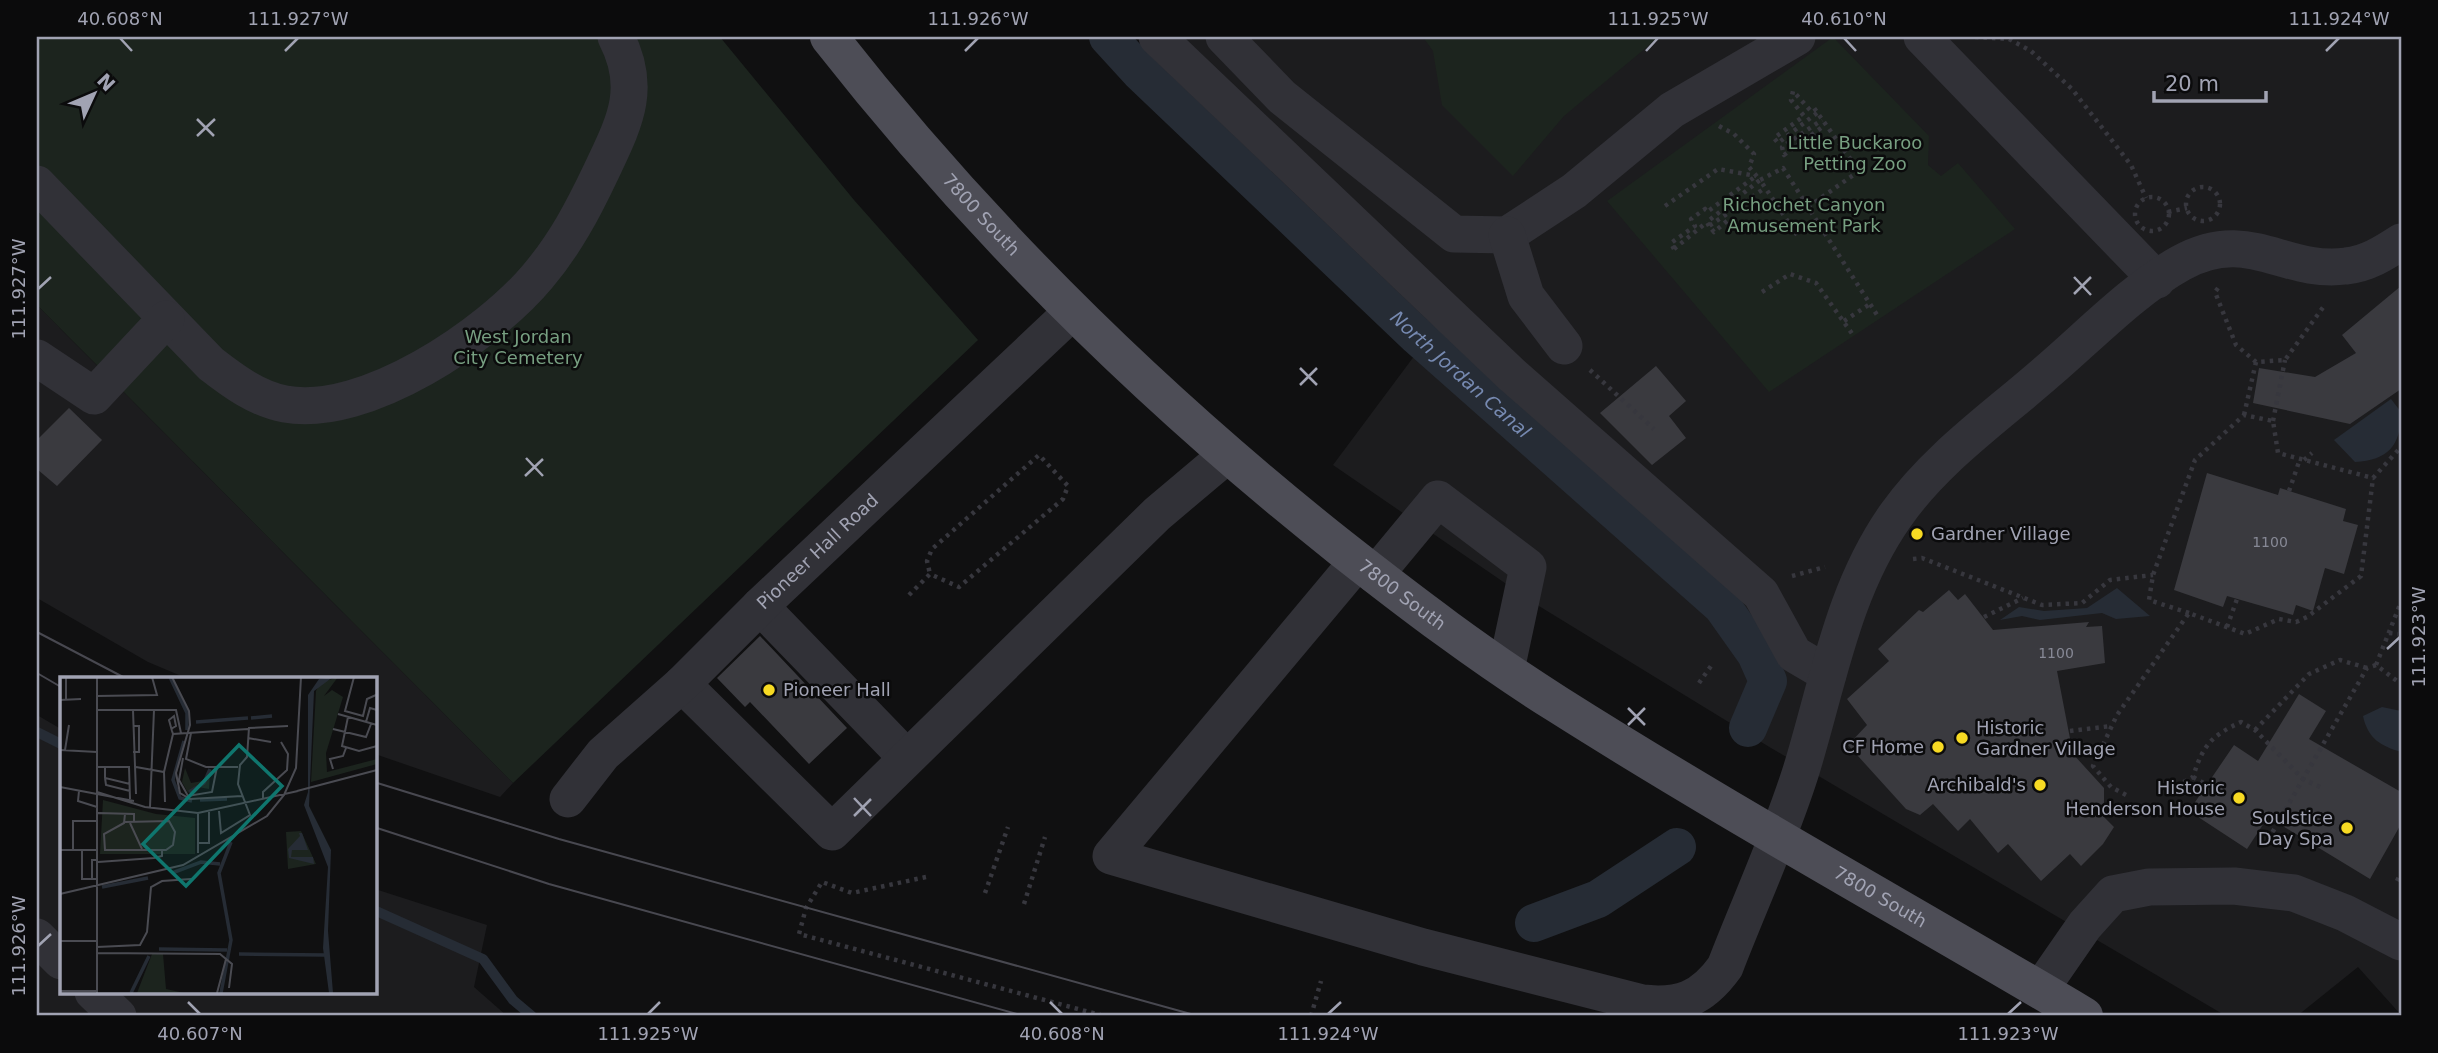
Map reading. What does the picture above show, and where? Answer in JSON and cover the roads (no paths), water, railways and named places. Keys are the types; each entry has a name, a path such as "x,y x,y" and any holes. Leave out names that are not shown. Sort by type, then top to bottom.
{"main road":[{"name":"7800 South","path":"829,37 924,152 1073,311 1227,455 1366,568 1557,705 2084,1016"}],"lane":[{"path":"37,184 211,365 236,383 259,396 285,404 307,405 368,393 407,377 441,357 516,299 553,258 578,220 626,113 630,74 616,37"},
{"path":"1157,37 1511,374 1761,594 1794,654 1828,674"},
{"path":"1224,37 1282,97 1454,234 1507,235 1574,191 1672,110 1797,37"},
{"path":"1922,37 2157,280"},
{"path":"1507,235 1526,296 1564,346"},
{"path":"1506,670 1528,567 1438,499 1366,568 1111,856 1423,947 1642,1003 1665,1005 1691,1000 1703,992 1725,967 1800,775 1828,674 1866,563 1912,495 1948,458 2178,265 2219,248 2261,251 2332,267 2367,261 2401,242"},
{"name":"Pioneer Hall Road","path":"568,799 603,754 682,684 760,606 1073,311"},
{"path":"37,358 94,396 166,318"},
{"path":"682,684 832,832 1157,514 1227,455"},
{"path":"760,606 906,757"},
{"path":"2040,990 2085,925 2113,894 2149,887 2234,886 2294,893 2345,913 2401,942"},
{"path":"37,937 60,960"},
{"path":"94,993 118,1016"}],"waterway":[{"name":"North Jordan Canal","path":"1108,37 1140,72 1416,335 1722,606 1756,654 1768,681 1748,728"},
{"path":"37,732 60,744"},
{"name":"North Jordan Canal","path":"1534,923 1598,899 1677,847"},
{"path":"376,911 483,959 513,1000 532,1016"}],"tram line":[{"path":"37,632 123,677"},
{"path":"37,673 60,686"},
{"path":"376,783 559,839 1198,1016"},
{"path":"376,828 549,884 1024,1016"}],"place":[{"name":"Gardner Village","path":"1917,534"},
{"name":"Pioneer Hall","path":"769,690"},
{"name":"Historic Gardner Village","path":"1962,738"},
{"name":"CF Home","path":"1938,747"},
{"name":"Archibald's","path":"2040,785"},
{"name":"Historic Henderson House","path":"2239,798"},
{"name":"Soulstice Day Spa","path":"2347,828"}],"park label":[{"name":"Little Buckaroo Petting Zoo","path":"1855,153"},
{"name":"Richochet Canyon Amusement Park","path":"1804,215"},
{"name":"West Jordan City Cemetery","path":"518,347"}]}
